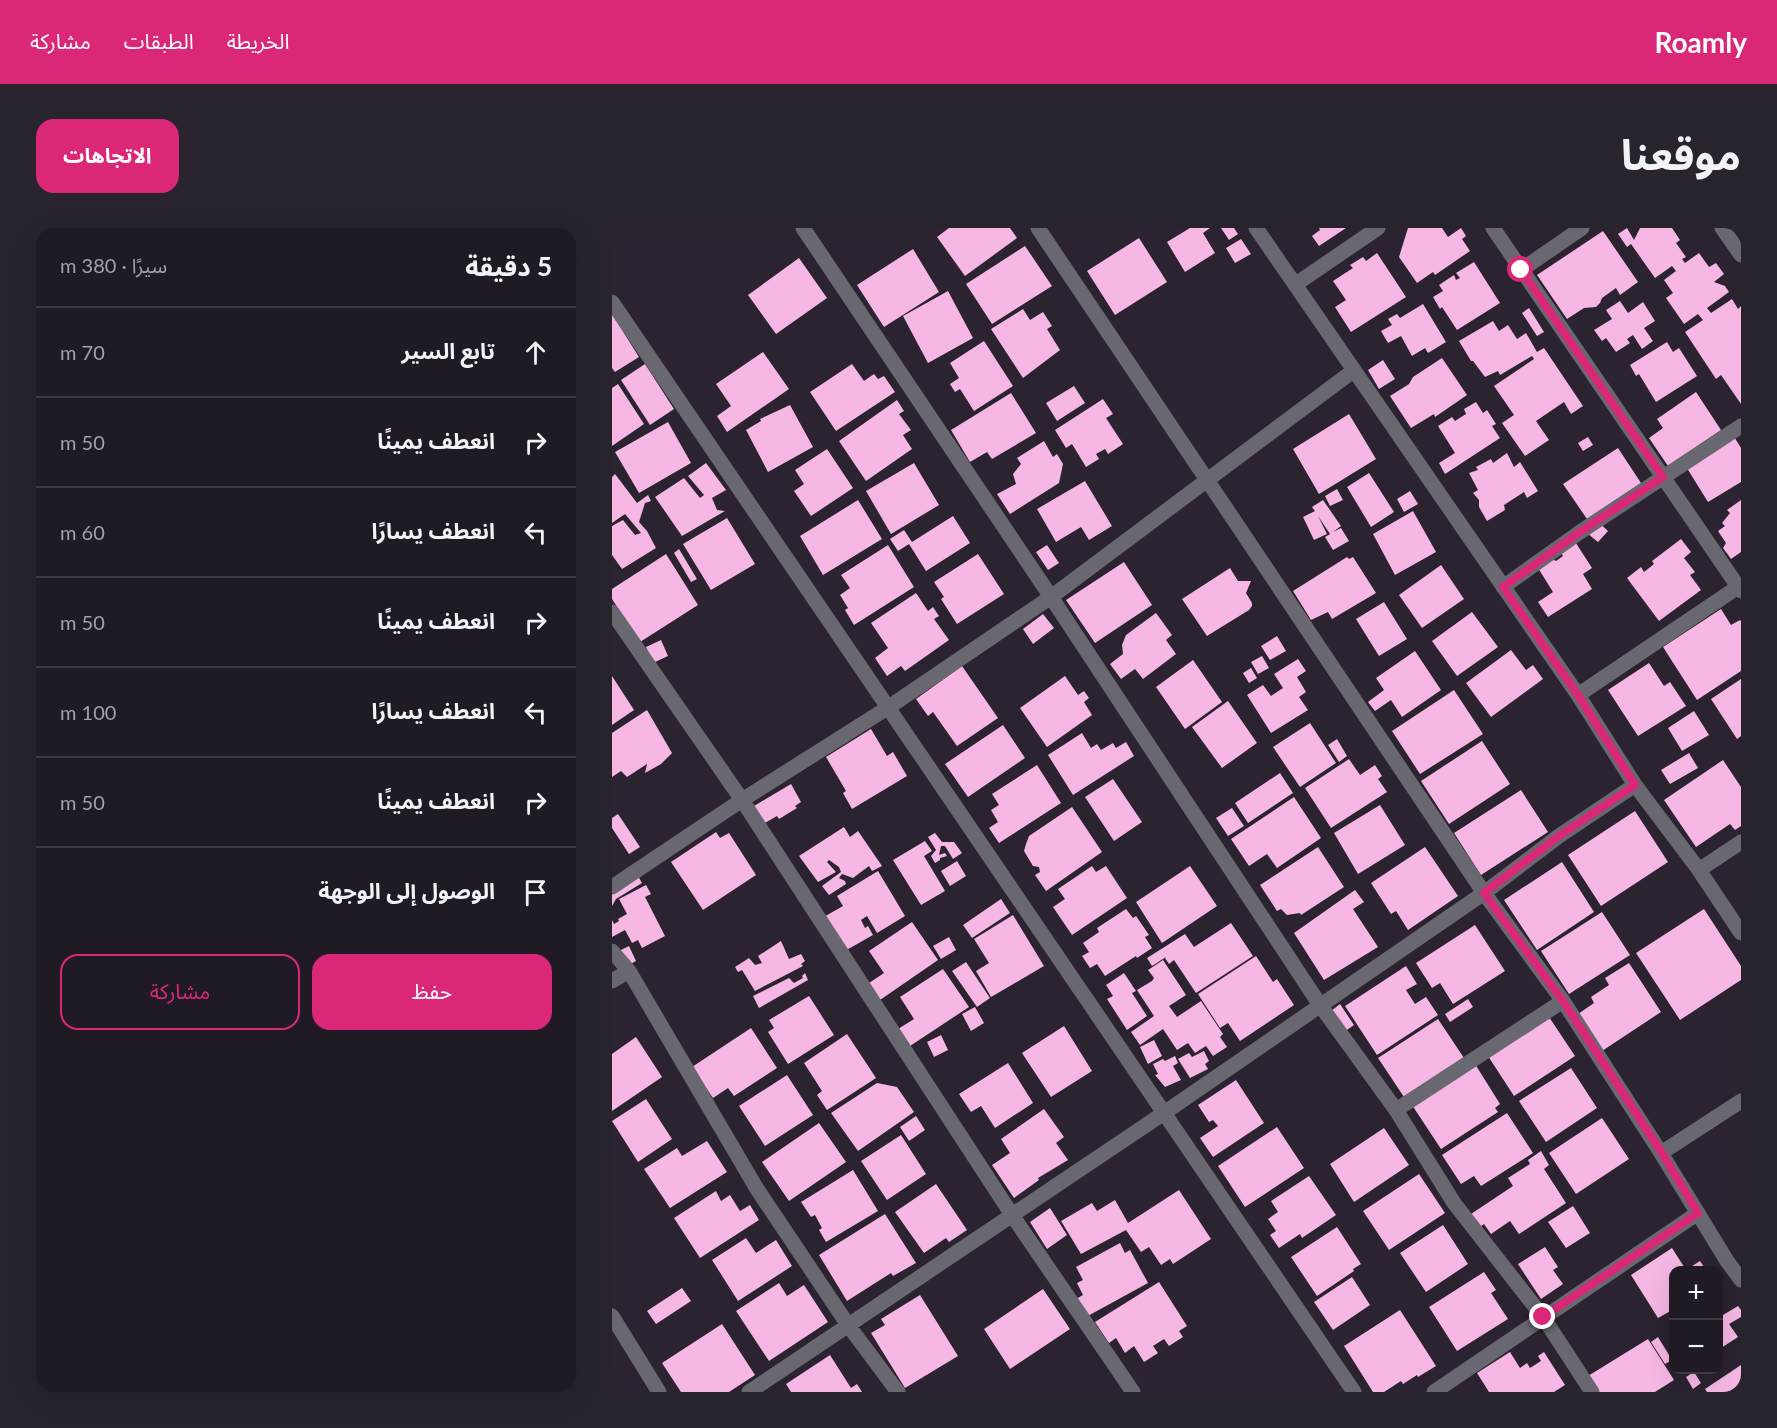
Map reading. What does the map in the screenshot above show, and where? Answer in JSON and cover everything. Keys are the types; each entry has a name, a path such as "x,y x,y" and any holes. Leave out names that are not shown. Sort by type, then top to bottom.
{"street":[{"path":"803,228 1051,597 1320,1005 1396,1110 1454,1203 1543,1317 1592,1392"},
{"path":"1038,228 1484,893 1563,1001 1741,1280"},
{"path":"1256,228 1578,695 1635,785 1699,870 1741,933"},
{"path":"1296,285 1378,228"},
{"path":"1493,228 1740,589 1578,695"},
{"path":"1521,270 1582,228"},
{"path":"1722,228 1741,255"},
{"path":"612,302 1353,1392"},
{"path":"612,887 742,800 889,707 1051,597 1353,371"},
{"path":"1503,587 1580,532 1741,426"},
{"path":"612,612 742,800 1012,1215 1133,1392"},
{"path":"749,1392 1164,1113 1484,893 1559,836 1635,785"},
{"path":"1699,870 1741,842"},
{"path":"612,951 629,971 757,1190 848,1325 898,1392"},
{"path":"612,981 629,971"},
{"path":"1396,1110 1563,1001"},
{"path":"1662,1153 1741,1101"},
{"path":"1434,1392 1698,1213"},
{"path":"612,1316 659,1392"}],"building":[{"path":"949,228 1010,228 1017,238 965,276 937,237"},
{"path":"1190,228 1210,228 1203,233 1215,253 1185,272 1167,242"},
{"path":"1221,228 1234,228 1238,234 1229,240"},
{"path":"1319,228 1346,228 1319,246 1312,236 1320,230"},
{"path":"1408,228 1442,228 1448,237 1461,228 1466,236 1462,239 1470,251 1435,275 1433,272 1417,283 1399,257"},
{"path":"1627,228 1634,240 1640,228 1672,228 1680,240 1676,243 1686,257 1682,259 1685,263 1699,253 1709,267 1716,263 1724,274 1714,282 1725,286 1729,292 1707,308 1711,313 1732,299 1738,309 1741,306 1741,404 1721,375 1716,379 1685,332 1703,320 1698,314 1684,324 1666,298 1673,293 1664,280 1676,271 1672,266 1655,278 1631,244 1627,247 1618,234"},
{"path":"1603,231 1638,282 1620,295 1616,288 1602,298 1596,307 1584,308 1567,319 1537,275"},
{"path":"1139,238 1167,282 1115,315 1087,271"},
{"path":"1241,239 1251,254 1235,263 1226,248"},
{"path":"1025,246 1052,286 992,324 966,284"},
{"path":"913,249 939,292 884,327 857,285"},
{"path":"1377,253 1406,297 1351,332 1335,307 1346,300 1333,281 1353,268 1350,265 1363,257 1366,261"},
{"path":"799,258 827,298 776,334 748,295"},
{"path":"1474,262 1500,303 1457,330 1433,297 1443,291 1439,285 1454,275 1456,280 1460,278 1456,273"},
{"path":"948,291 973,338 928,363 903,316"},
{"path":"1620,301 1628,313 1643,302 1655,321 1644,328 1653,341 1642,349 1633,335 1627,339 1630,343 1616,352 1606,338 1602,341 1594,330 1612,319 1606,310"},
{"path":"1423,304 1446,342 1428,353 1425,348 1412,356 1401,336 1388,343 1381,331 1392,325 1388,319 1397,314 1400,318"},
{"path":"1529,308 1544,332 1537,336 1522,313"},
{"path":"1023,309 1030,320 1043,312 1052,326 1047,329 1060,350 1023,378 991,329"},
{"path":"612,314 639,357 615,372 612,368"},
{"path":"1493,321 1499,331 1508,325 1517,339 1526,333 1537,352 1544,348 1583,406 1571,414 1564,402 1536,421 1549,440 1525,456 1502,423 1514,415 1494,386 1534,359 1532,356 1500,375 1498,371 1485,377 1471,361 1459,341"},
{"path":"984,341 1013,386 974,411 960,389 955,392 950,384 959,378 950,363"},
{"path":"1667,342 1673,352 1679,348 1697,376 1656,402 1639,374 1636,376 1630,365"},
{"path":"763,352 789,389 727,432 717,416 731,406 716,384"},
{"path":"1442,358 1467,395 1435,417 1434,414 1411,428 1390,396"},
{"path":"1383,360 1395,379 1379,389 1368,370"},
{"path":"645,364 674,409 650,425 621,380"},
{"path":"852,364 864,381 874,374 878,379 884,376 895,392 836,431 810,392"},
{"path":"618,384 644,424 612,446 612,388"},
{"path":"1074,386 1085,403 1057,421 1046,403"},
{"path":"1696,392 1721,430 1668,466 1649,438 1663,428 1657,419"},
{"path":"1011,393 1036,433 992,459 987,452 970,462 951,430"},
{"path":"1103,399 1113,414 1106,418 1123,444 1108,454 1105,449 1096,454 1099,459 1086,467 1072,444 1066,448 1055,430"},
{"path":"897,400 904,411 899,414 911,430 903,435 912,449 866,481 839,441"},
{"path":"1476,402 1483,413 1487,410 1496,424 1492,426 1500,438 1445,474 1439,463 1455,453 1438,426 1452,417 1455,421 1466,414 1464,409"},
{"path":"790,405 813,447 768,472 746,430 761,421 760,419"},
{"path":"1349,414 1376,459 1319,494 1293,449"},
{"path":"668,422 691,463 639,493 615,452"},
{"path":"1733,435 1741,448 1741,482 1708,502 1685,465"},
{"path":"1588,437 1593,445 1583,451 1578,443"},
{"path":"1044,441 1053,457 1057,454 1063,464 1059,483 1010,514 997,494 1016,484 1013,474 1021,464 1017,458"},
{"path":"1618,448 1641,483 1587,519 1563,484"},
{"path":"827,449 853,488 811,516 794,491 804,484 795,470"},
{"path":"1507,453 1514,467 1520,462 1538,491 1527,498 1524,492 1504,505 1505,510 1487,521 1479,507 1479,500 1473,493 1478,490 1469,473 1478,470 1476,467 1491,459 1493,463"},
{"path":"706,463 726,490 712,498 717,510 725,511 682,536 655,497 684,478 700,498 704,495 688,476"},
{"path":"914,463 939,505 891,534 866,491"},
{"path":"1369,473 1394,512 1371,527 1347,487"},
{"path":"615,474 637,503 648,495 651,501 645,503 639,522 656,548 622,569 612,555 612,526 623,520 635,535 641,533 625,514 612,523 612,477"},
{"path":"1085,481 1112,526 1089,540 1081,527 1056,542 1037,509"},
{"path":"1337,489 1343,500 1330,506 1325,496"},
{"path":"1410,491 1418,504 1404,512 1397,499"},
{"path":"858,500 882,539 823,575 800,536"},
{"path":"1323,500 1341,526 1333,532 1341,528 1349,541 1333,550 1325,537 1330,534 1318,516 1327,534 1314,540 1303,517 1315,511 1312,507"},
{"path":"1741,500 1741,552 1731,559 1723,548 1726,543 1718,531 1725,526 1722,523 1730,513 1727,510"},
{"path":"1413,511 1436,552 1395,575 1373,534"},
{"path":"953,516 970,543 926,571 909,544 898,551 890,539 904,530 912,542"},
{"path":"727,518 755,564 711,590 683,544"},
{"path":"1597,521 1608,531 1598,542 1587,533"},
{"path":"1681,539 1691,552 1684,558 1695,572 1690,575 1701,590 1659,621 1627,578 1641,567 1644,572 1654,564 1652,561"},
{"path":"1574,540 1592,568 1583,574 1592,589 1548,617 1538,602 1553,592 1538,568 1552,559 1556,561 1563,556 1559,550"},
{"path":"888,545 914,587 854,625 845,610 848,608 840,595 850,588 841,575"},
{"path":"1047,545 1059,563 1048,570 1036,552"},
{"path":"679,549 697,579 691,582 674,553"},
{"path":"666,554 698,605 640,642 612,599 612,589"},
{"path":"978,554 1004,594 957,624 941,599 944,597 934,582"},
{"path":"1347,557 1349,559 1353,557 1376,593 1332,619 1328,612 1311,620 1293,591"},
{"path":"1124,562 1152,605 1095,643 1066,600"},
{"path":"1441,565 1464,599 1422,628 1399,595"},
{"path":"1230,568 1238,581 1251,581 1246,593 1252,606 1207,636 1182,599"},
{"path":"916,593 928,611 933,607 939,616 934,619 949,640 905,671 901,666 887,676 875,658 888,648 871,623"},
{"path":"1384,602 1407,639 1379,656 1356,619"},
{"path":"1721,609 1731,625 1741,621 1741,671 1697,700 1663,647"},
{"path":"1472,612 1498,647 1457,676 1432,641"},
{"path":"1156,613 1172,635 1166,640 1176,654 1143,679 1135,669 1121,679 1110,664 1123,654 1122,645 1126,635"},
{"path":"1043,614 1054,628 1033,644 1023,629"},
{"path":"1277,636 1286,651 1270,660 1261,646"},
{"path":"661,640 668,656 653,663 646,647"},
{"path":"1511,650 1526,670 1533,665 1543,679 1491,717 1466,683"},
{"path":"1415,651 1441,690 1402,717 1391,700 1375,711 1368,702 1384,690 1376,678"},
{"path":"1262,656 1269,668 1258,674 1251,662"},
{"path":"1298,659 1306,671 1297,677 1306,692 1299,697 1308,710 1271,733 1247,695 1263,685 1271,696 1283,688 1274,674"},
{"path":"1193,660 1222,702 1185,729 1156,687"},
{"path":"1649,663 1664,686 1670,682 1686,706 1638,736 1608,690"},
{"path":"962,666 998,718 957,746 933,712 928,716 916,699"},
{"path":"1251,668 1257,678 1249,683 1243,673"},
{"path":"612,676 634,710 612,725"},
{"path":"1065,676 1078,695 1084,691 1089,698 1084,702 1092,715 1047,747 1020,708"},
{"path":"1741,679 1741,736 1737,739 1711,699"},
{"path":"1454,690 1483,734 1420,774 1392,731"},
{"path":"1228,701 1257,743 1222,768 1192,727"},
{"path":"647,710 672,753 661,764 645,773 647,764 627,777 621,771 612,777 612,733"},
{"path":"1694,711 1709,735 1682,751 1668,728"},
{"path":"1310,723 1336,763 1300,787 1273,747"},
{"path":"1003,725 1025,758 968,797 945,764"},
{"path":"871,729 887,756 893,752 907,776 852,809 843,793 846,791 826,757"},
{"path":"1082,733 1091,748 1097,744 1101,750 1113,743 1116,748 1126,742 1134,756 1073,795 1048,755"},
{"path":"1337,739 1347,756 1339,762 1328,745"},
{"path":"1482,741 1510,784 1449,824 1421,781"},
{"path":"1689,753 1698,768 1670,784 1661,770"},
{"path":"1349,759 1360,775 1375,765 1382,776 1378,779 1387,792 1331,828 1305,788"},
{"path":"1723,760 1741,787 1741,826 1735,830 1730,824 1696,847 1664,800"},
{"path":"1037,765 1061,803 999,843 989,828 998,822 991,810 999,805 992,794"},
{"path":"1280,773 1293,793 1248,823 1235,803"},
{"path":"1113,779 1142,822 1114,841 1085,797"},
{"path":"791,784 801,802 795,806 797,808 779,819 777,816 760,826 749,809"},
{"path":"1521,790 1548,832 1481,875 1454,833"},
{"path":"1294,797 1321,838 1277,868 1267,854 1249,866 1231,839"},
{"path":"1380,805 1405,845 1358,874 1334,833"},
{"path":"1072,807 1102,852 1046,891 1035,875 1040,872 1039,867 1033,866 1024,851 1026,844 1029,836"},
{"path":"1232,808 1244,826 1228,836 1216,818"},
{"path":"1635,811 1668,862 1601,906 1568,855"},
{"path":"618,814 640,847 629,854 612,828 612,818"},
{"path":"844,827 850,837 858,831 882,866 872,871 869,866 853,878 842,874 839,878 846,884 829,895 822,886 841,872 839,867 829,860 827,862 836,872 818,882 799,856"},
{"path":"716,832 720,838 729,833 756,875 703,910 671,862"},
{"path":"935,833 942,842 954,842 962,853 953,859 945,846 941,846 939,855 945,853 947,856 935,863 931,856 936,850 928,837"},
{"path":"925,841 932,851 924,856 945,891 921,905 893,860"},
{"path":"1318,847 1344,887 1301,915 1300,913 1287,915 1281,909 1277,911 1260,885"},
{"path":"1425,847 1458,896 1408,930 1396,911 1391,914 1371,883"},
{"path":"957,861 966,876 950,886 941,871"},
{"path":"1562,862 1594,912 1537,950 1504,900"},
{"path":"1092,866 1096,872 1106,866 1127,898 1072,935 1053,907 1065,899 1058,889"},
{"path":"1190,866 1217,906 1162,943 1136,902"},
{"path":"878,871 905,916 877,933 867,916 861,920 865,928 868,926 873,935 843,952 822,918 843,906 837,896"},
{"path":"638,876 642,883 616,899 612,906 612,894"},
{"path":"646,885 651,894 645,897 665,936 642,948 638,940 632,943 625,930 612,937 612,920 614,924 627,914 619,899"},
{"path":"1355,890 1364,902 1353,909 1378,947 1324,980 1294,933"},
{"path":"1001,899 1010,913 972,938 963,925"},
{"path":"1126,909 1133,918 1136,916 1149,935 1145,937 1152,948 1105,976 1097,964 1090,968 1082,956 1089,952 1083,943 1099,932 1097,928"},
{"path":"1704,909 1741,966 1741,980 1680,1020 1636,953"},
{"path":"1602,912 1630,955 1569,994 1541,951"},
{"path":"1013,915 1044,966 991,997 976,971 989,963 974,939"},
{"path":"912,922 938,960 880,1000 869,983 884,973 869,951"},
{"path":"1231,923 1253,956 1196,993 1174,960 1169,964 1166,957 1152,966 1147,958 1185,934 1194,947"},
{"path":"1475,925 1505,971 1453,1004 1440,983 1432,988 1416,963"},
{"path":"949,937 956,950 941,959 933,946"},
{"path":"781,941 789,959 801,954 805,961 801,964 803,966 755,991 742,970 738,972 735,967 749,958 755,965 762,963 758,956"},
{"path":"629,946 636,961 627,966 619,951"},
{"path":"1256,956 1273,982 1277,979 1294,1005 1240,1041 1228,1023 1220,1028 1198,994"},
{"path":"1163,960 1186,995 1169,1006 1177,1017 1201,1001 1223,1034 1220,1037 1227,1047 1213,1056 1206,1046 1195,1053 1188,1043 1177,1050 1163,1029 1140,1045 1131,1032 1154,1016 1137,990 1152,981 1154,978 1148,970"},
{"path":"966,962 990,998 977,1007 952,971"},
{"path":"1629,963 1661,1012 1602,1051 1578,1014 1594,1003 1591,997 1609,985 1605,978"},
{"path":"1406,966 1417,984 1406,990 1415,1004 1426,997 1438,1015 1377,1055 1345,1006"},
{"path":"943,969 969,1007 910,1046 898,1029 914,1019 900,997"},
{"path":"805,973 808,980 759,1008 753,996 789,978 794,983 803,978"},
{"path":"1124,973 1136,991 1132,993 1147,1016 1127,1030 1107,999 1113,996 1106,985"},
{"path":"809,996 834,1035 788,1064 768,1032 774,1028 769,1020"},
{"path":"1468,999 1473,1007 1450,1022 1445,1014"},
{"path":"1340,1004 1354,1025 1344,1032 1331,1011"},
{"path":"975,1007 984,1023 971,1031 962,1014"},
{"path":"1549,1017 1575,1056 1514,1096 1488,1056"},
{"path":"1438,1019 1466,1061 1406,1100 1378,1058"},
{"path":"1064,1026 1092,1071 1051,1097 1022,1053"},
{"path":"751,1028 777,1068 734,1096 728,1088 713,1098 692,1067"},
{"path":"847,1034 876,1078 827,1110 817,1095 822,1091 804,1063"},
{"path":"941,1035 948,1050 934,1057 927,1042"},
{"path":"636,1037 662,1077 612,1111 612,1054"},
{"path":"1154,1040 1162,1056 1148,1064 1140,1047"},
{"path":"1204,1051 1209,1061 1205,1064 1208,1069 1190,1078 1178,1059 1189,1053 1192,1057"},
{"path":"1175,1056 1178,1063 1173,1066 1181,1080 1165,1087 1155,1075 1158,1074 1153,1064"},
{"path":"1008,1063 1033,1103 995,1128 981,1106 971,1112 959,1094"},
{"path":"1475,1064 1500,1104 1495,1108 1498,1112 1441,1149 1412,1105"},
{"path":"1571,1068 1597,1108 1546,1142 1519,1101"},
{"path":"787,1075 813,1115 765,1146 739,1106"},
{"path":"1236,1080 1264,1123 1213,1157 1200,1138 1218,1126 1213,1120 1209,1122 1198,1105"},
{"path":"877,1083 897,1087 914,1112 858,1151 831,1113"},
{"path":"646,1099 672,1139 638,1162 612,1121"},
{"path":"1044,1109 1064,1137 1056,1143 1068,1160 1038,1178 1039,1180 1014,1198 992,1165 1010,1153 1001,1139"},
{"path":"1507,1113 1533,1153 1481,1186 1474,1176 1461,1184 1442,1155"},
{"path":"916,1116 925,1130 909,1141 900,1127"},
{"path":"1602,1118 1629,1159 1576,1194 1549,1153"},
{"path":"819,1123 846,1162 789,1201 762,1162"},
{"path":"1277,1127 1304,1168 1245,1207 1218,1166"},
{"path":"1384,1128 1409,1165 1354,1202 1330,1164"},
{"path":"901,1135 926,1174 887,1200 861,1161"},
{"path":"707,1141 727,1172 670,1208 644,1169 677,1148 682,1156"},
{"path":"1541,1151 1549,1165 1544,1169 1566,1203 1519,1234 1510,1221 1491,1234 1484,1224 1480,1227 1471,1214 1513,1186 1508,1178 1530,1164 1528,1160"},
{"path":"853,1170 878,1211 826,1242 819,1230 822,1228 815,1215 811,1217 801,1202"},
{"path":"1419,1174 1445,1213 1389,1250 1363,1211"},
{"path":"1309,1176 1336,1215 1302,1238 1300,1234 1279,1248 1270,1235 1276,1231 1268,1219 1278,1212 1271,1201"},
{"path":"936,1184 967,1230 949,1242 946,1238 924,1253 895,1212"},
{"path":"1179,1190 1211,1239 1173,1264 1170,1259 1161,1265 1149,1247 1141,1252 1126,1230 1081,1254 1061,1221 1092,1203 1097,1211 1115,1200 1128,1223"},
{"path":"716,1191 721,1201 730,1195 740,1211 750,1205 759,1220 700,1258 674,1218"},
{"path":"1573,1206 1590,1233 1566,1248 1548,1222"},
{"path":"1050,1208 1067,1235 1047,1249 1030,1222"},
{"path":"885,1214 916,1263 893,1276 891,1273 847,1301 819,1255"},
{"path":"1443,1225 1468,1264 1426,1292 1400,1253"},
{"path":"1337,1227 1361,1264 1317,1296 1291,1257"},
{"path":"746,1238 756,1253 776,1240 792,1266 738,1301 712,1260"},
{"path":"1120,1243 1125,1253 1130,1250 1148,1283 1086,1317 1076,1299 1083,1295 1077,1283 1083,1280 1076,1267"},
{"path":"1545,1247 1558,1267 1553,1270 1563,1284 1541,1299 1518,1264"},
{"path":"1672,1248 1683,1266 1669,1266 1669,1312 1658,1318 1631,1275"},
{"path":"1700,1261 1703,1266 1692,1266"},
{"path":"1484,1272 1496,1290 1491,1293 1508,1319 1457,1351 1429,1307"},
{"path":"1352,1277 1370,1305 1333,1330 1314,1302"},
{"path":"1159,1282 1187,1326 1179,1331 1183,1337 1169,1346 1164,1339 1153,1346 1158,1353 1144,1362 1134,1346 1125,1353 1116,1338 1109,1343 1095,1322"},
{"path":"779,1283 787,1296 804,1285 828,1322 769,1361 736,1311"},
{"path":"682,1288 691,1301 656,1324 647,1311"},
{"path":"1043,1289 1070,1329 1010,1369 984,1329"},
{"path":"920,1295 958,1356 905,1388 871,1333 885,1325 881,1319"},
{"path":"1738,1306 1741,1310 1741,1317 1729,1324 1738,1337 1723,1347 1723,1320 1723,1315"},
{"path":"1400,1310 1436,1366 1403,1384 1401,1381 1384,1392 1373,1392 1344,1346"},
{"path":"722,1324 755,1375 729,1392 681,1392 662,1363"},
{"path":"1658,1337 1669,1355 1669,1362 1665,1364 1651,1342"},
{"path":"1648,1339 1674,1380 1655,1392 1598,1392 1588,1376"},
{"path":"1510,1352 1520,1368 1527,1363 1530,1368 1541,1361 1538,1356 1544,1352 1565,1385 1554,1392 1489,1392 1477,1373"},
{"path":"830,1355 851,1388 857,1384 862,1392 791,1392 786,1384"},
{"path":"1741,1365 1741,1392 1707,1392 1705,1389"},
{"path":"1695,1374 1701,1383 1693,1389 1686,1377"}],"route":[{"path":"1521,270 1663,477 1503,587 1578,695 1635,785 1559,836 1484,893 1563,1001 1662,1153 1698,1213 1543,1317"}]}
